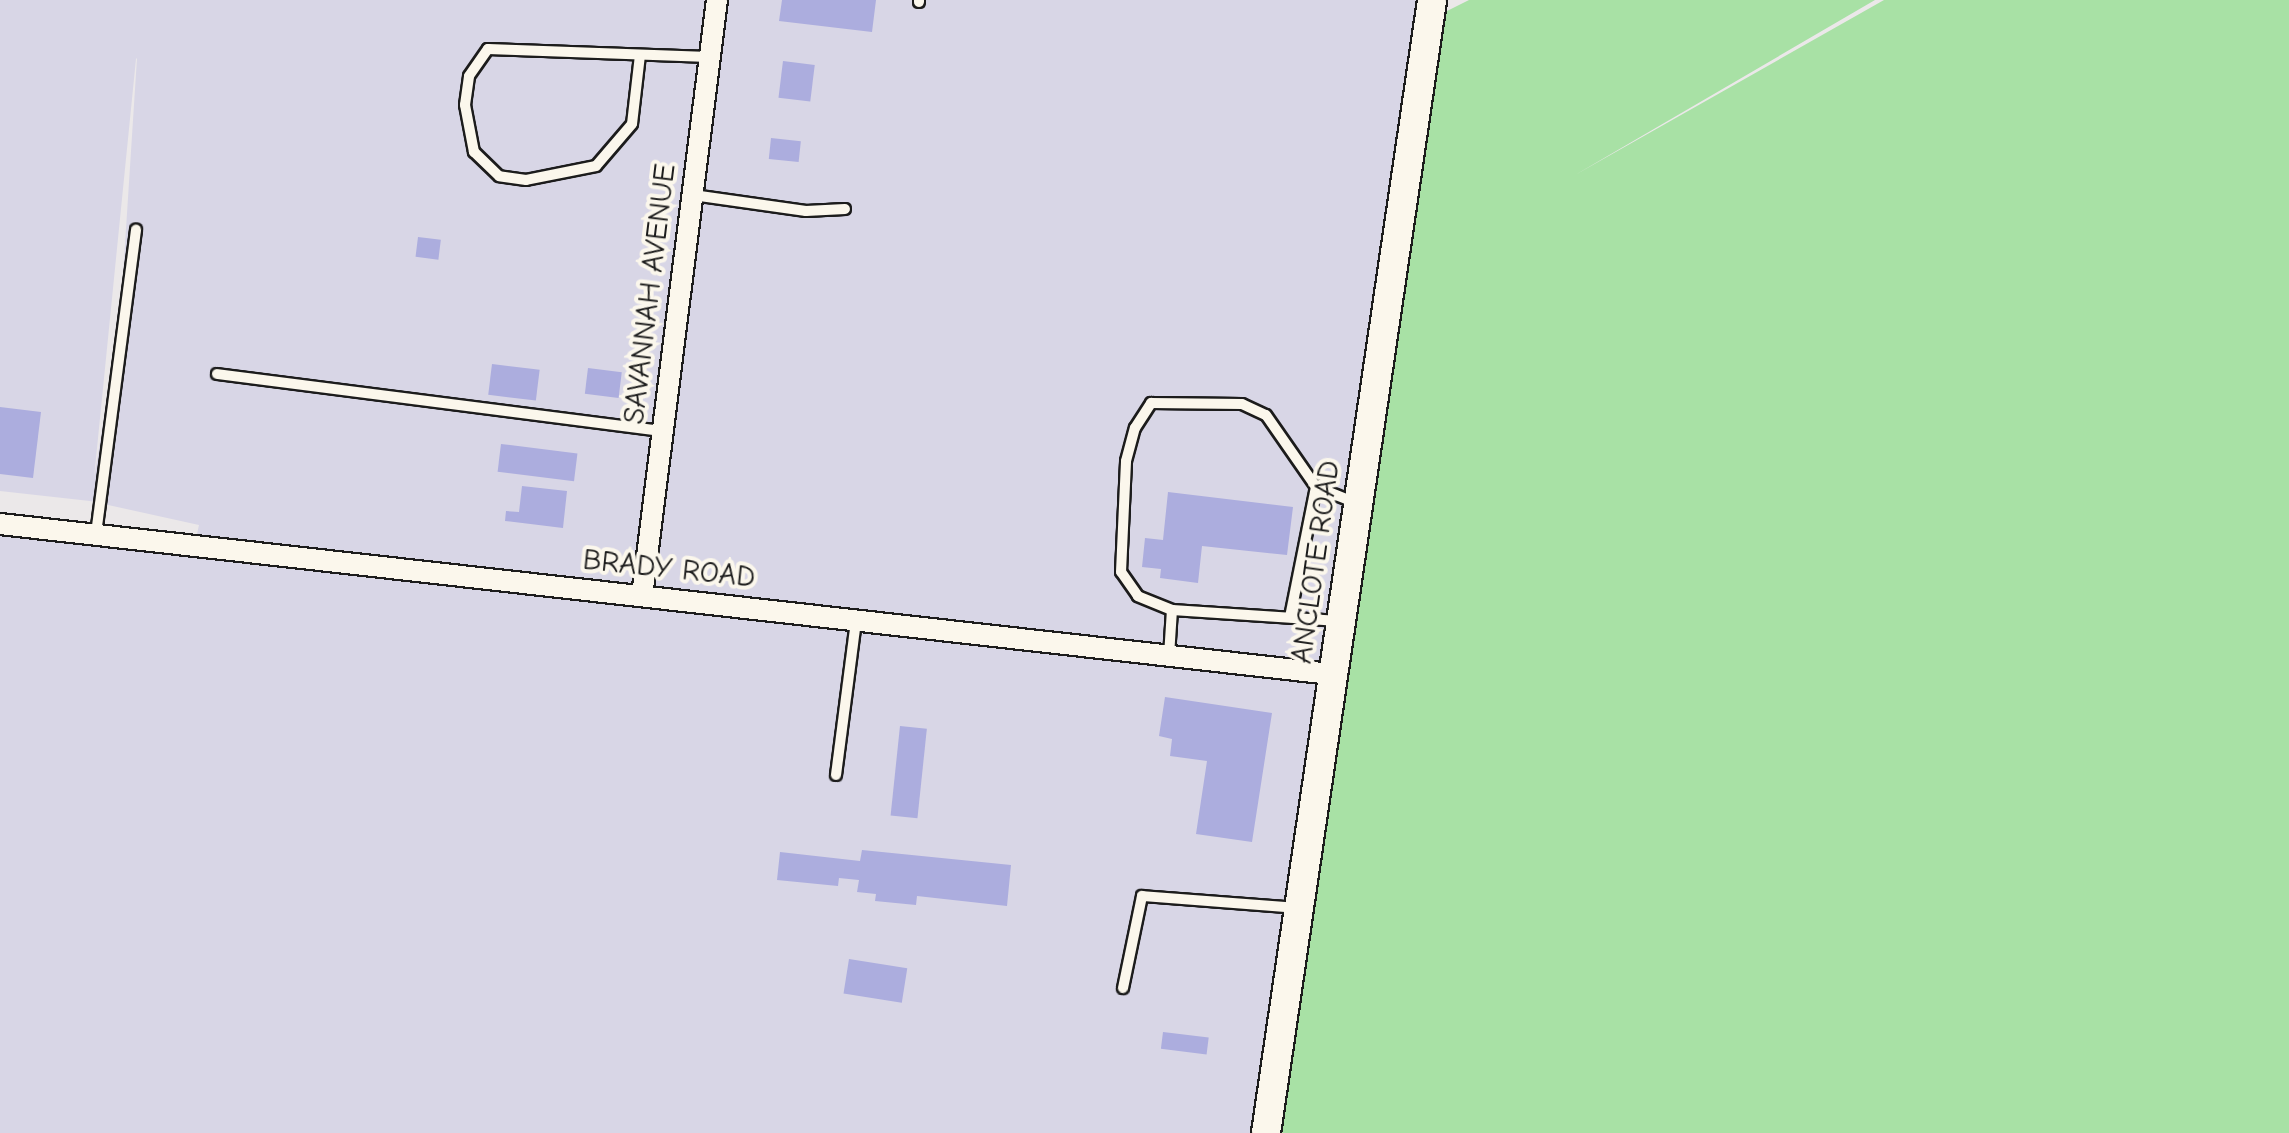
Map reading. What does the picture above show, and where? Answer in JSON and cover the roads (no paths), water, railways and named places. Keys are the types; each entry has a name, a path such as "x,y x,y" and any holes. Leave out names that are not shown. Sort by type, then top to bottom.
{"street":[{"name":"SAVANNAH AVENUE","path":"642,596 717,0"},
{"name":"ANCLOTE ROAD","path":"1266,1133 1432,0"},
{"name":"BRADY ROAD","path":"0,524 1332,674"}],"lane":[{"path":"640,55 632,124 618,148 596,166 526,180 499,176 474,152 464,105 468,76 488,49 710,56"},
{"path":"692,195 806,211 845,209"},
{"path":"96,534 136,230"},
{"path":"217,374 663,432"},
{"path":"1340,621 1172,610 1138,596 1121,572 1126,461 1134,428 1151,404 1211,401 1266,415 1316,486 1357,503"},
{"path":"1290,618 1316,486"},
{"path":"1169,656 1172,610"},
{"path":"836,775 856,620"},
{"path":"1123,988 1142,896 1298,908"}]}
